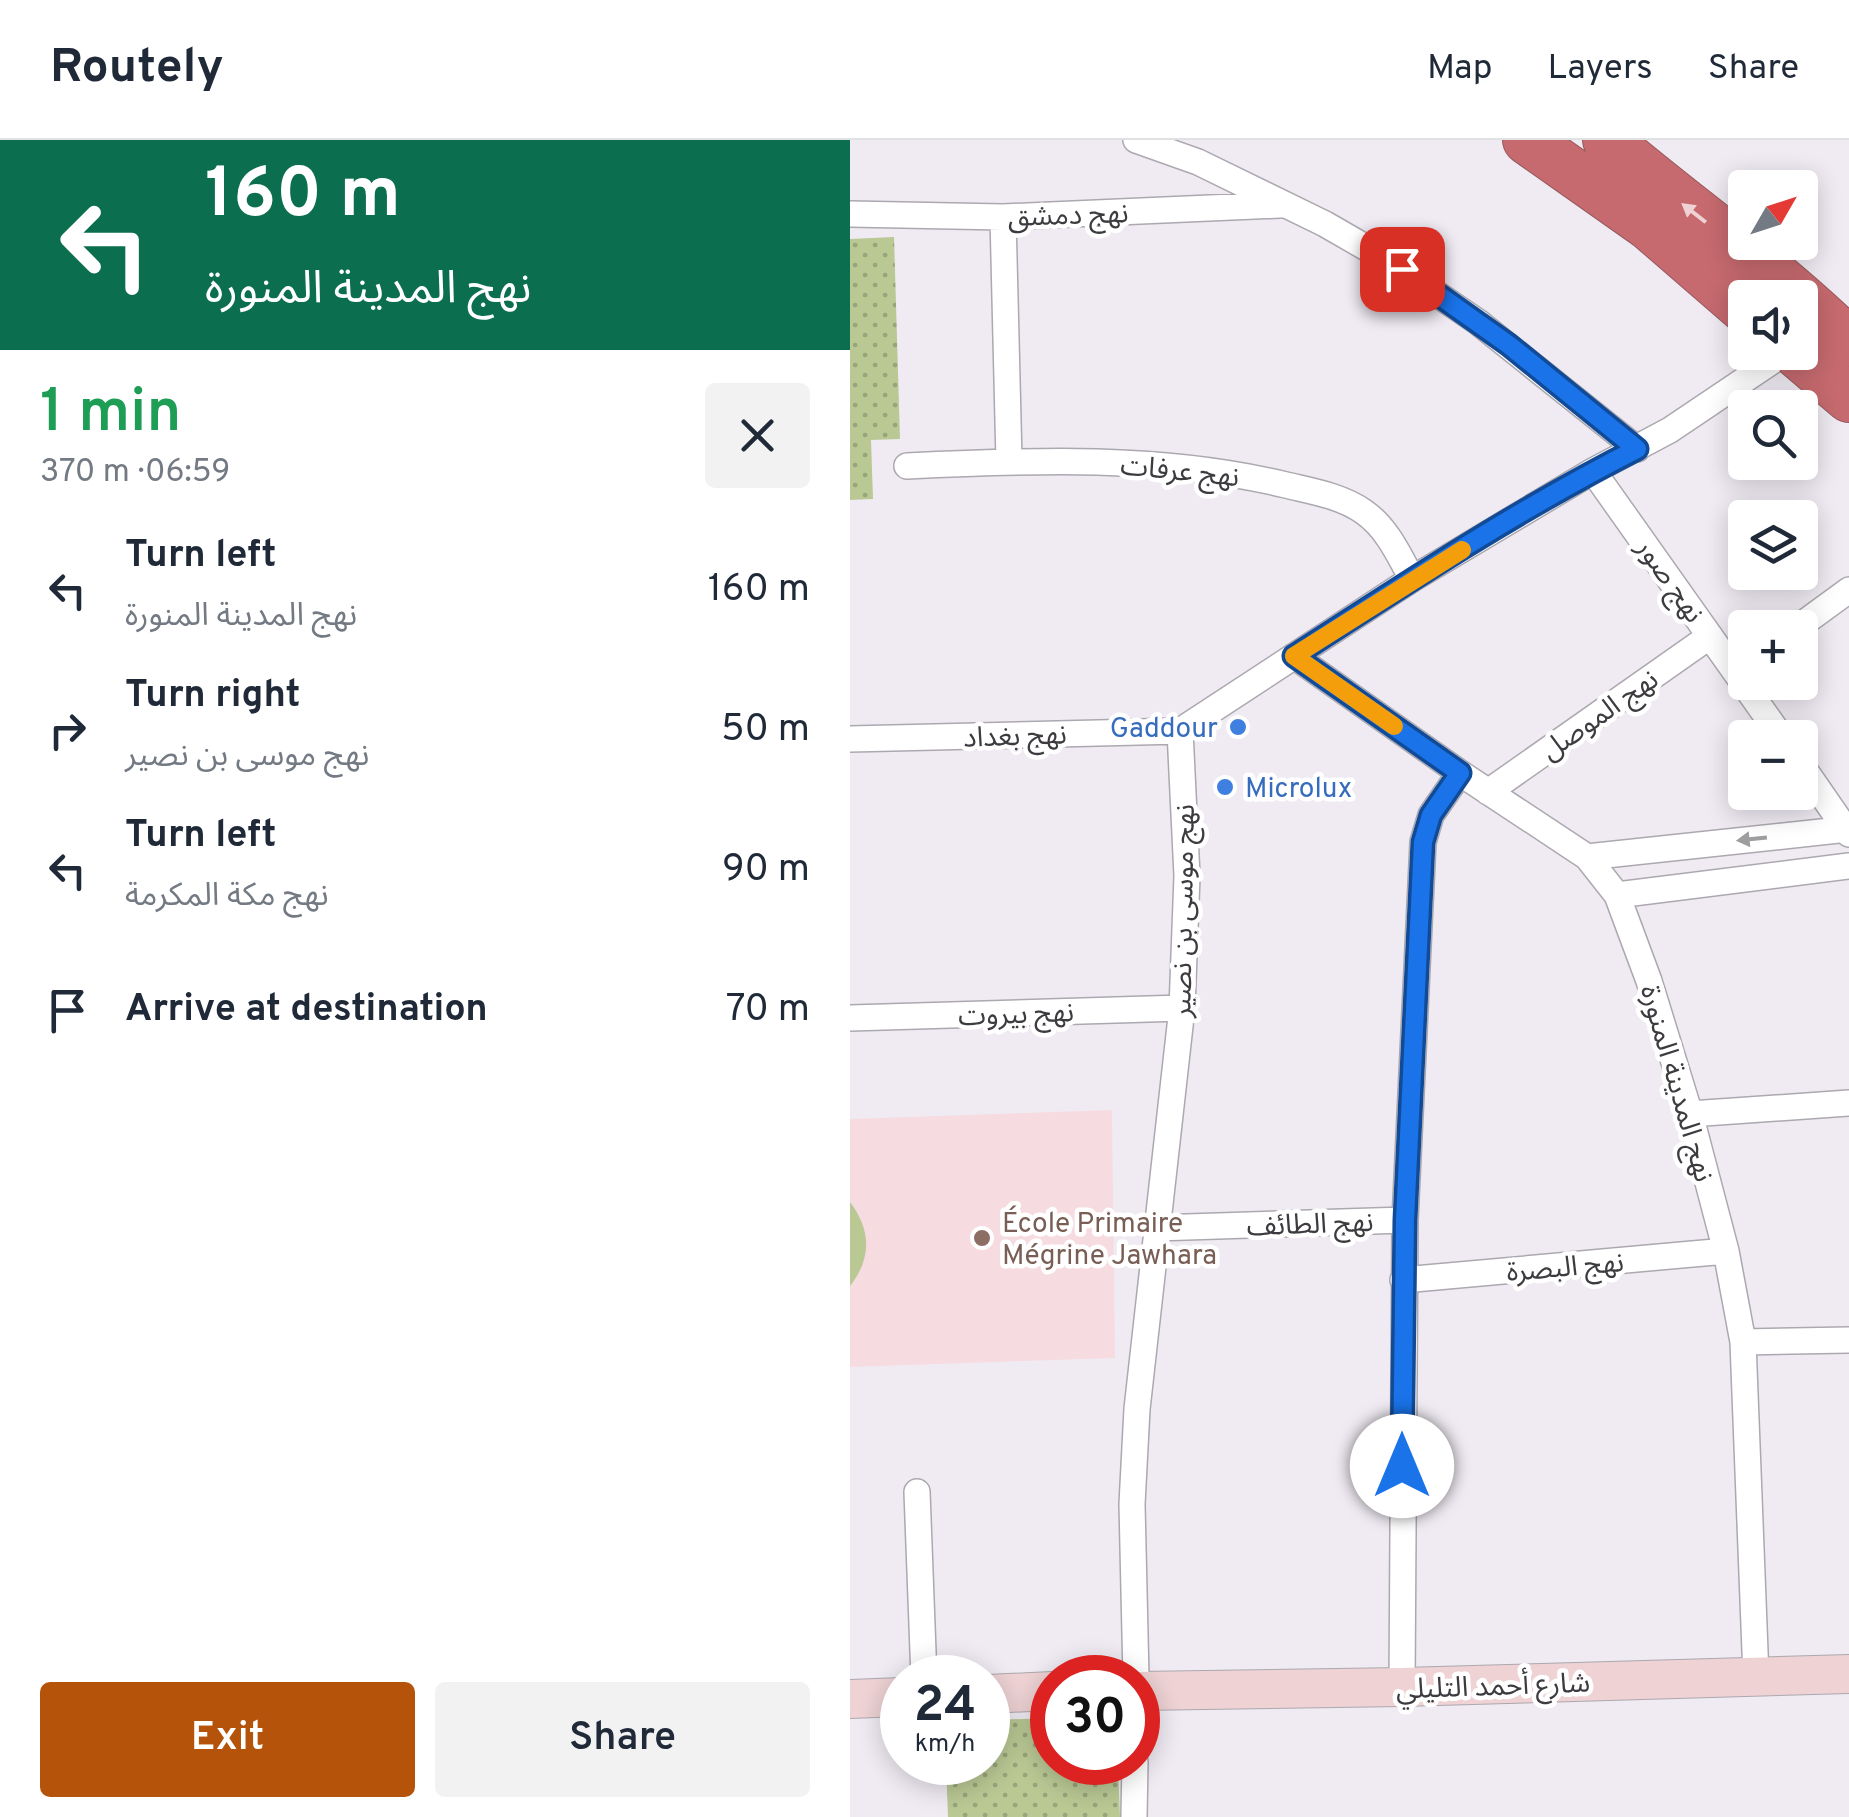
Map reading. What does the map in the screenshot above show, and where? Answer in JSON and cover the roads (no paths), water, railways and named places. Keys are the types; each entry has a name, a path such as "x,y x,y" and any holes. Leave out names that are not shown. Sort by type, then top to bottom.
{"highway":[{"path":"1528,140 1649,226 1728,295"},
{"path":"1607,140 1796,291 1849,342"},
{"path":"1806,370 1849,398"}],"street":[{"path":"1136,140 1198,162 1286,205 1420,280 1540,368 1637,449"},
{"name":"نهج دمشق","path":"850,214 1003,217 1286,205"},
{"path":"1003,217 1009,461"},
{"path":"1180,731 1412,580 1593,471 1637,449 1763,370"},
{"name":"نهج عرفات","path":"907,466 1009,461 1165,466 1258,478 1354,506 1375,521 1412,580"},
{"name":"نهج صور","path":"1593,471 1710,636 1728,655"},
{"path":"1818,613 1849,590"},
{"name":"نهج الموصل","path":"1488,792 1710,636"},
{"name":"نهج المدينة المنورة","path":"1294,656 1588,857 1617,895 1649,981 1690,1114 1726,1251 1743,1342 1756,1677"},
{"name":"نهج بغداد","path":"850,739 1180,731"},
{"name":"نهج موسى بن نصير","path":"1135,1655 1132,1504 1142,1344 1182,1008 1187,876 1180,731"},
{"path":"1402,1688 1403,1280 1423,842 1431,815 1460,773"},
{"path":"1588,857 1848,831 1818,788"},
{"path":"1617,895 1849,866"},
{"name":"نهج بيروت","path":"850,1018 1182,1008"},
{"path":"1690,1114 1849,1103"},
{"name":"نهج الطائف","path":"1156,1228 1405,1220"},
{"name":"نهج البصرة","path":"1403,1280 1726,1251"},
{"path":"1743,1342 1849,1340"},
{"path":"917,1492 923,1655"},
{"name":"شارع أحمد التليلي","path":"1160,1691 1402,1688 1849,1674"},
{"path":"850,1699 880,1698"},
{"path":"1134,1817 1135,1785"}],"place":[{"name":"Gaddour","path":"1238,727"},
{"name":"Microlux","path":"1225,787"},
{"name":"École Primaire Mégrine Jawhara","path":"982,1238"}]}
